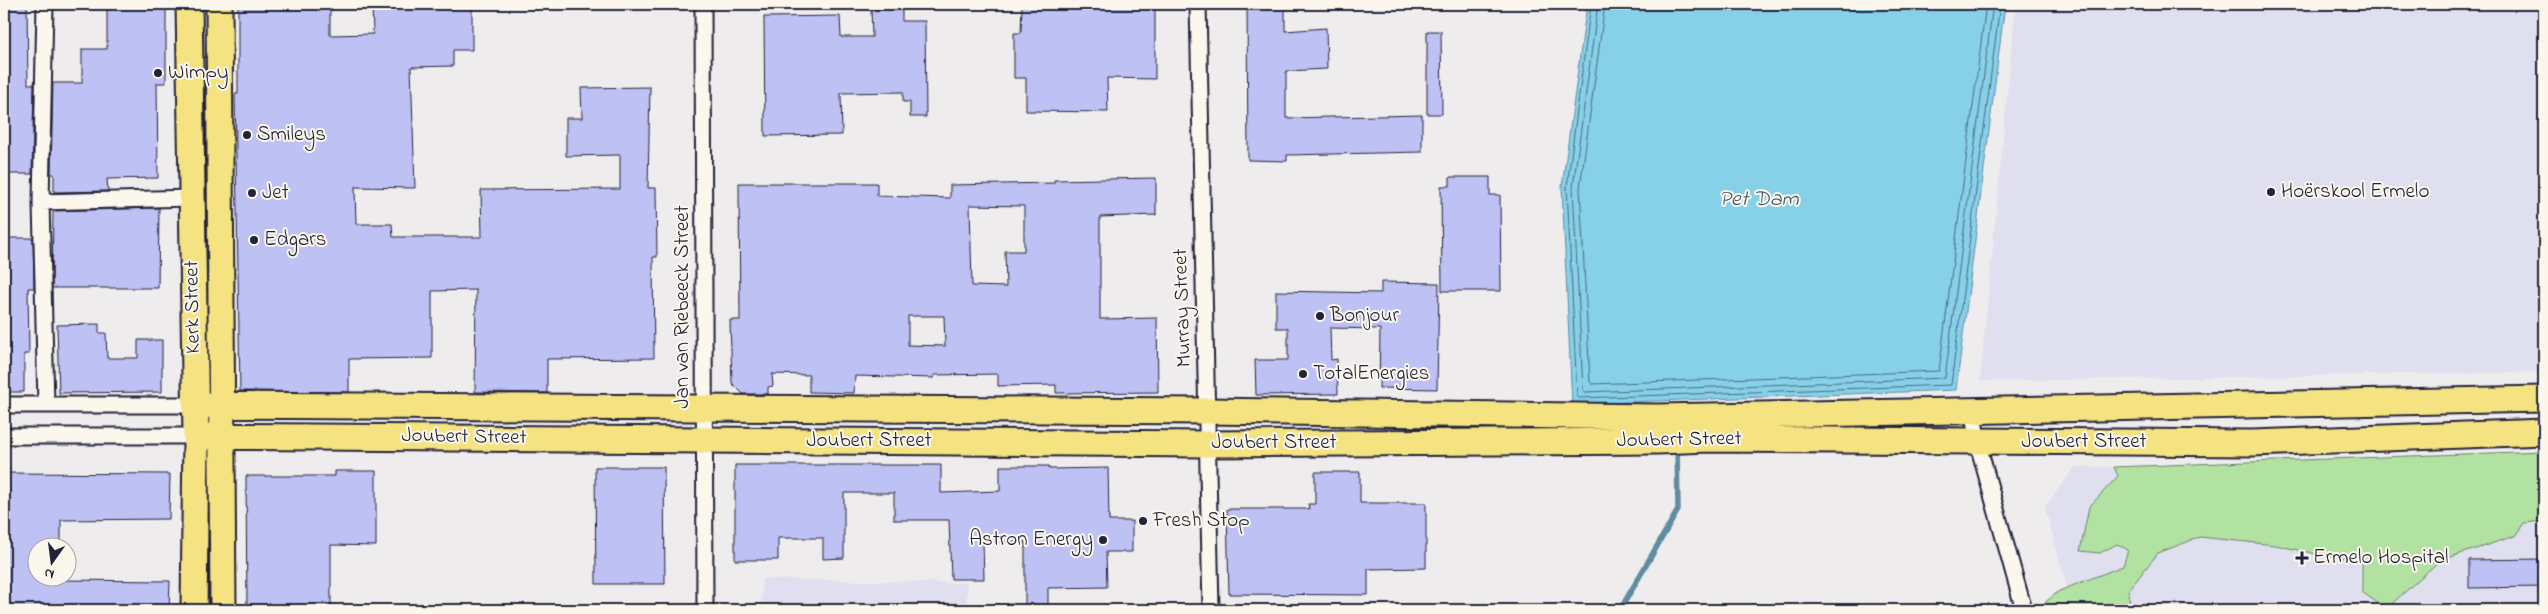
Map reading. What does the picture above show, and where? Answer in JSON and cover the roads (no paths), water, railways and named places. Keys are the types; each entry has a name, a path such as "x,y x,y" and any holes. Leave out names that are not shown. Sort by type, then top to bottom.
{"highway":[{"name":"Kerk Street","path":"189,4 196,406 194,610"},
{"name":"Kerk Street","path":"219,4 223,610"},
{"name":"Joubert Street","path":"196,436 1207,444 1658,442 1710,427 1973,411 2544,399"},
{"name":"Joubert Street","path":"196,406 1207,411 1657,417 1710,427 1977,441 2252,443 2544,432"}],"street":[{"path":"45,4 42,202 46,404"},
{"name":"Jan van Riebeeck Street","path":"703,4 705,610"},
{"name":"Murray Street","path":"1198,4 1211,610"},
{"path":"42,202 191,198"},
{"name":"Joubert Street","path":"4,405 196,406"},
{"path":"1973,411 1977,441 2024,610"},
{"name":"Joubert Street","path":"4,436 196,436"}],"water":[{"name":"Pet Dam","path":"1587,4 2005,4 1956,390 1572,404 1562,187"}],"waterway":[{"path":"1620,610 1678,510 1677,445"}],"place":[{"name":"Wimpy","path":"158,73"},
{"name":"Smileys","path":"247,135"},
{"name":"Hoërskool Ermelo","path":"2271,192"},
{"name":"Jet","path":"252,193"},
{"name":"Edgars","path":"254,240"},
{"name":"Bonjour","path":"1320,316"},
{"name":"TotalEnergies","path":"1303,374"},
{"name":"Fresh Stop","path":"1143,521"},
{"name":"Astron Energy","path":"1103,540"},
{"name":"Ermelo Hospital","path":"2302,558"}]}
